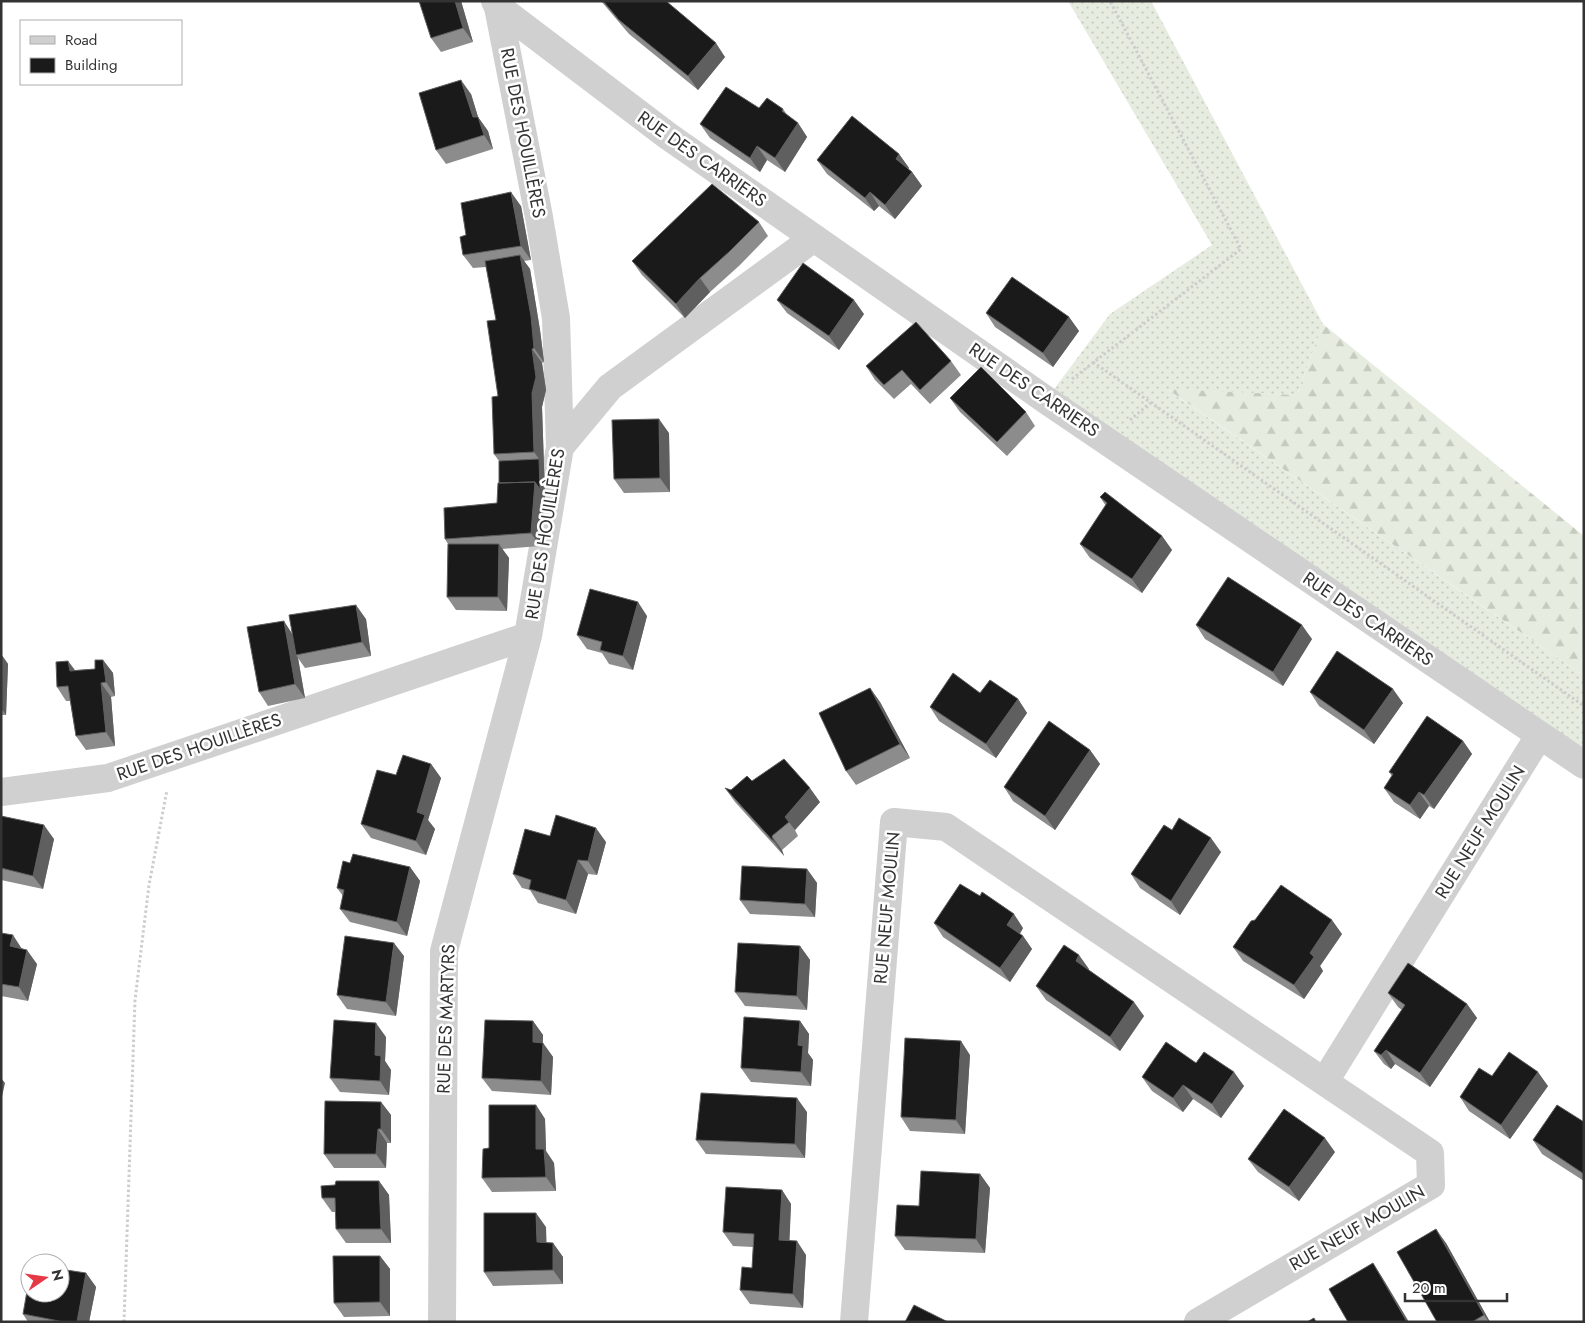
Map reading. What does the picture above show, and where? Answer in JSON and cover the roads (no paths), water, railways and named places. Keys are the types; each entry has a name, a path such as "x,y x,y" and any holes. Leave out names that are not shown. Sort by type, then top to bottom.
{"street":[{"name":"RUE DES CARRIERS","path":"497,4 668,136 1046,400 1584,765"},
{"name":"RUE DES HOUILLÈRES","path":"1,792 108,778 528,636 560,447 556,318 539,217 497,4"},
{"path":"560,447 610,387 814,238"},
{"name":"RUE DES MARTYRS","path":"442,1322 444,951 528,636"},
{"name":"RUE NEUF MOULIN","path":"1325,1081 1539,736"},
{"name":"RUE NEUF MOULIN","path":"854,1322 894,822 946,826 1430,1153 1430,1185 1198,1322"}]}
